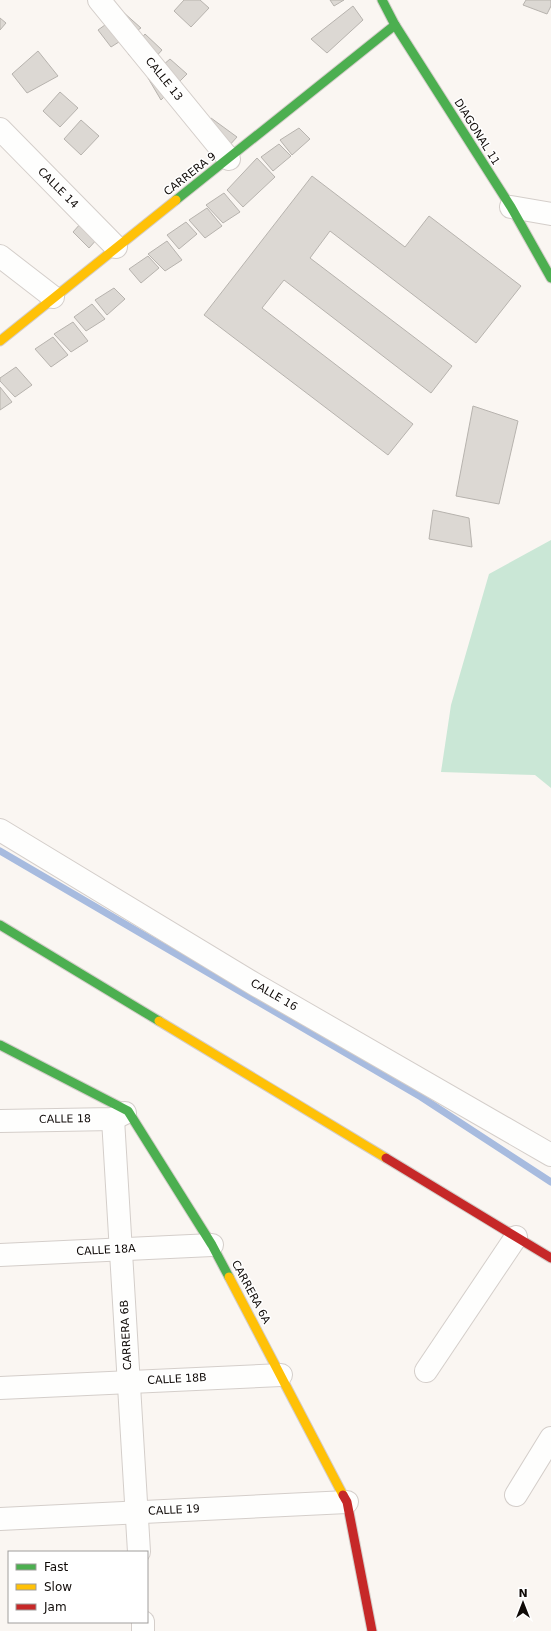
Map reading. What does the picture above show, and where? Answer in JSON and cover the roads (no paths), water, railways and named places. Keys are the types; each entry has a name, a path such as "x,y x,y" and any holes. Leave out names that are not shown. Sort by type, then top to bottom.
{"street":[{"name":"CALLE 13","path":"99,0 229,159"},
{"name":"DIAGONAL 11","path":"382,0 395,25 510,207 551,278"},
{"name":"CARRERA 9","path":"0,341 116,246 229,159 395,25"},
{"name":"CALLE 14","path":"0,129 116,246"},
{"path":"510,207 551,214"},
{"path":"0,256 53,297"},
{"name":"CALLE 16","path":"0,830 256,985 551,1155"},
{"path":"0,925 551,1258"},
{"path":"0,1045 121,1115"},
{"name":"CALLE 18","path":"0,1120 121,1115"},
{"name":"CARRERA 6A","path":"121,1115 212,1245 347,1502 372,1631"},
{"name":"CARRERA 6B","path":"121,1115 121,1250 139,1551"},
{"path":"426,1371 516,1237"},
{"name":"CALLE 18A","path":"0,1255 212,1245"},
{"name":"CALLE 18B","path":"0,1388 281,1375"},
{"path":"516,1495 551,1438"},
{"name":"CALLE 19","path":"0,1519 347,1502"}],"waterway":[{"path":"0,851 421,1097 551,1182"}]}
